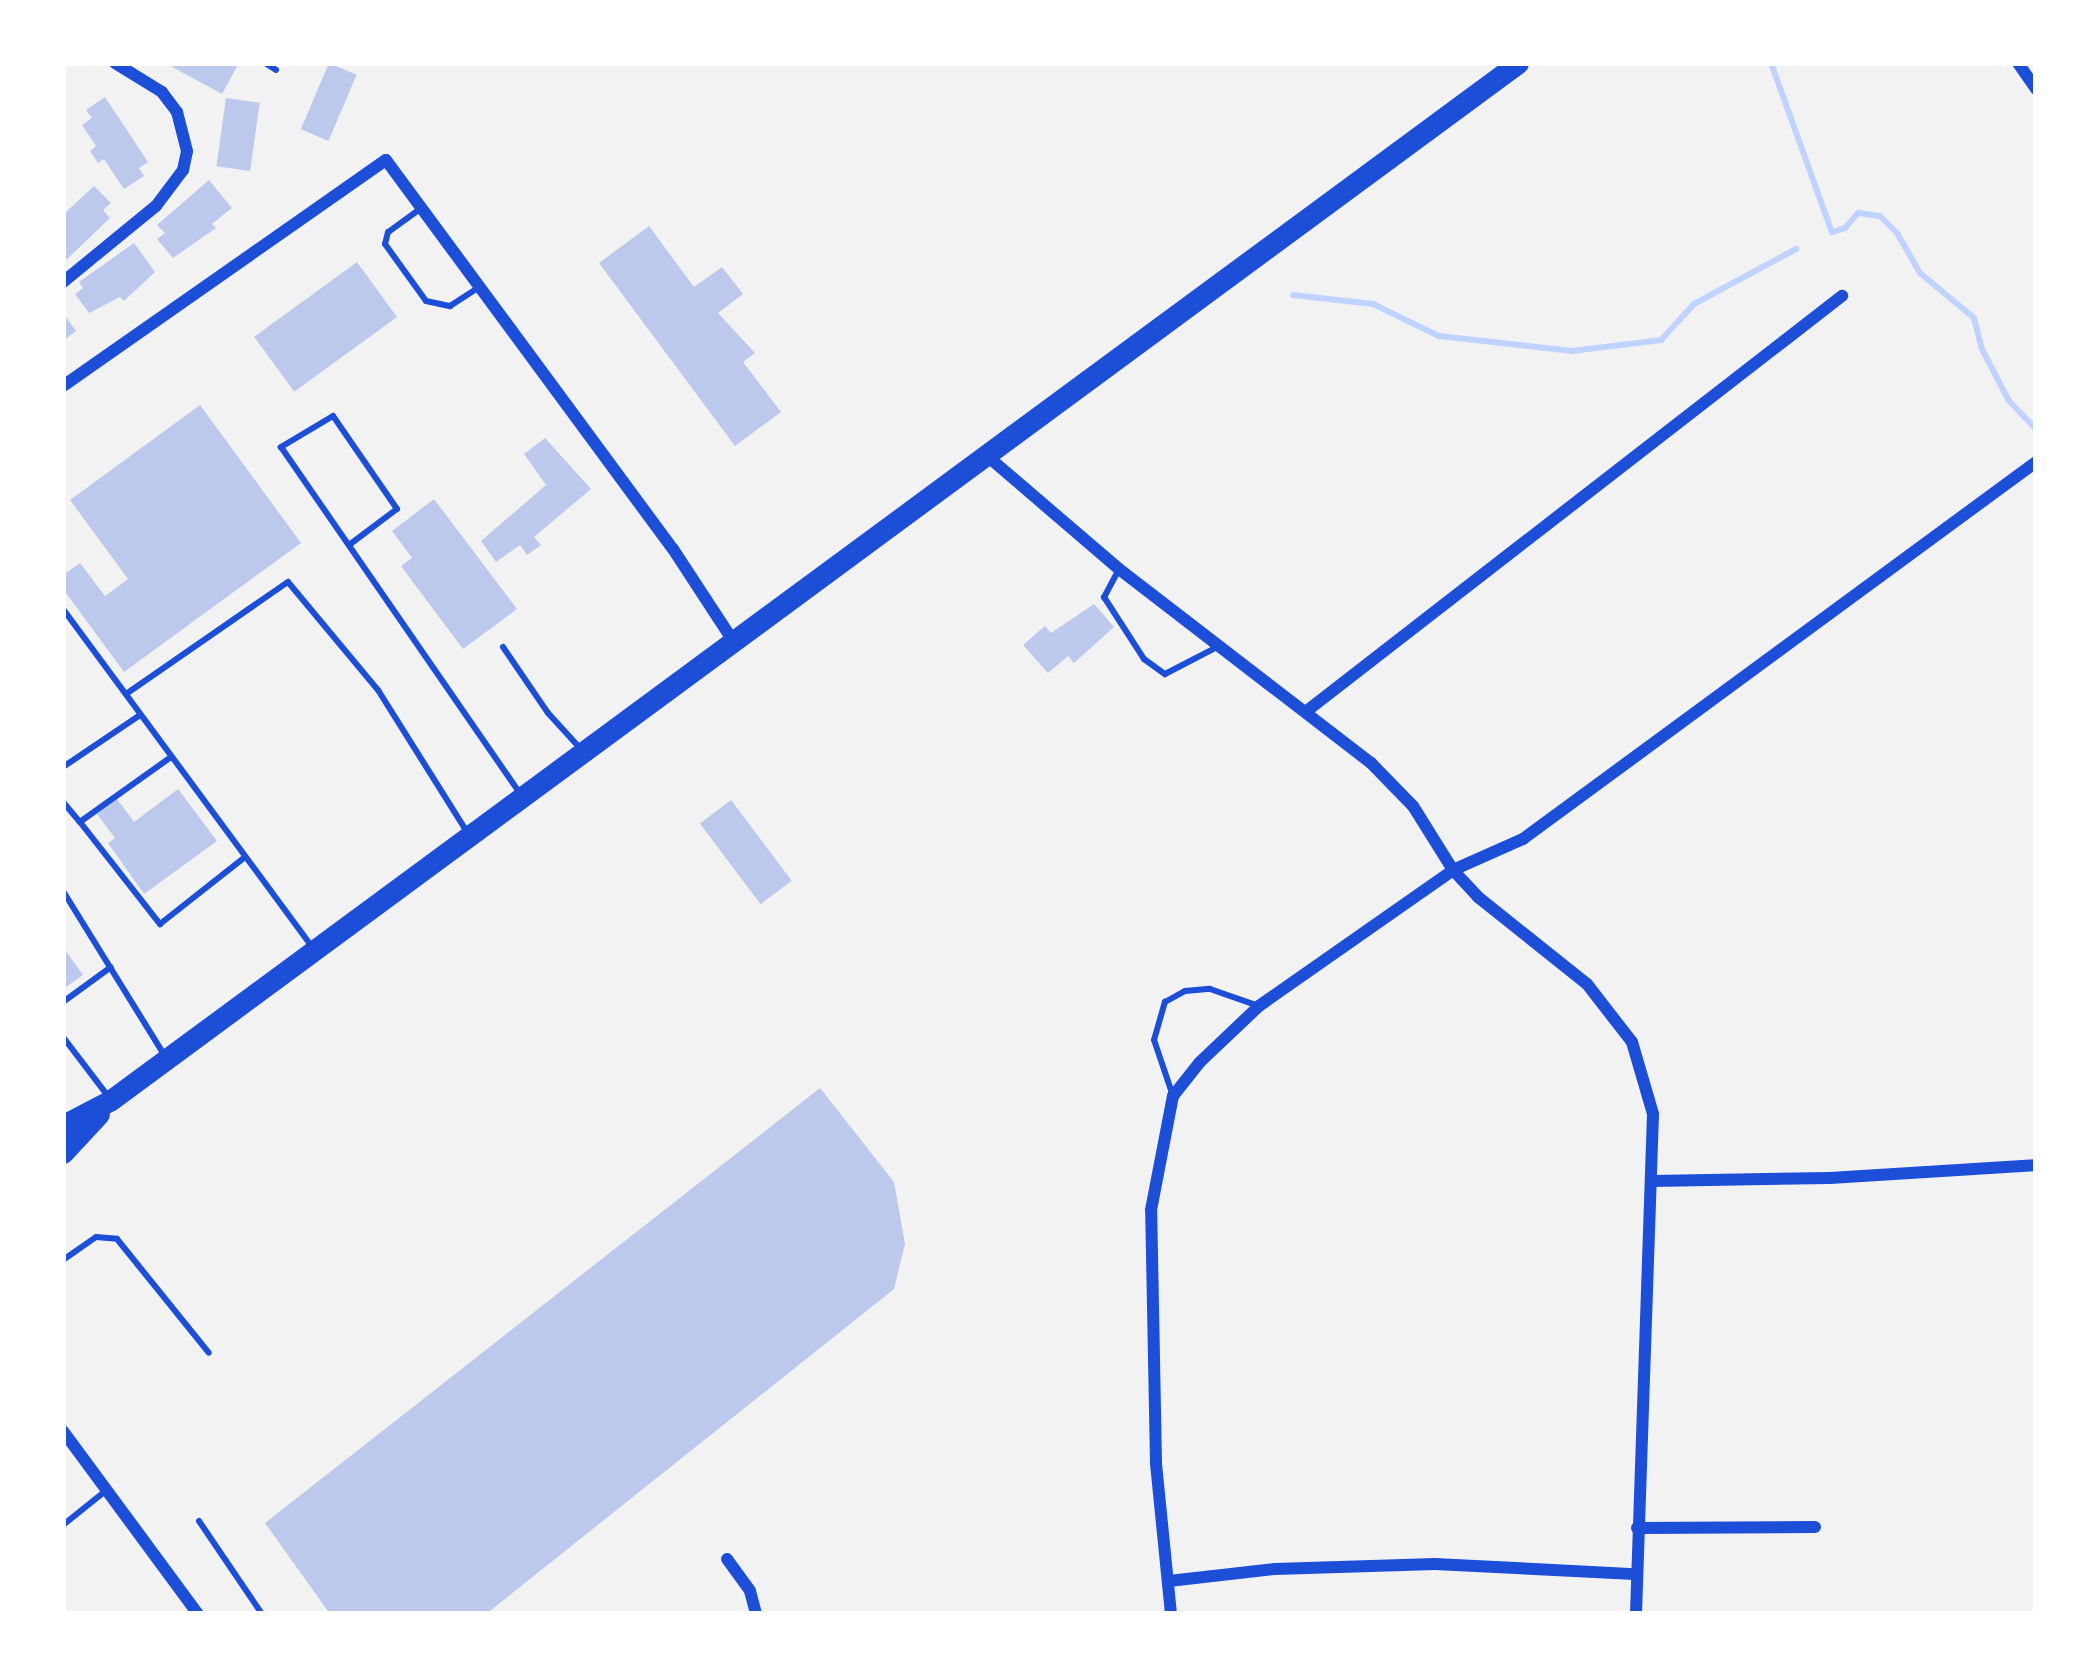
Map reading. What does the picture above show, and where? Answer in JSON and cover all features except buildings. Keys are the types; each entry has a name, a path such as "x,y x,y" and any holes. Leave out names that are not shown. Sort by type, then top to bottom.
{"main road":[{"path":"63,1125 111,1100 1518,63"},
{"path":"63,1153 111,1100"}],"street":[{"path":"63,282 156,206 183,170 187,151 177,112 162,92 115,63"},
{"path":"2018,63 2036,89"},
{"path":"63,386 386,160 673,549 732,639"},
{"path":"1308,710 1842,296"},
{"path":"986,455 1217,647 1308,710 1413,806 1453,870 1478,897 1587,984 1620,1021 1650,1096 1652,1180 1636,1614"},
{"path":"1171,1614 1156,1463 1151,1210 1173,1096 1200,1062 1259,1006 1453,870 1523,839 2036,462"},
{"path":"1652,1180 1852,1178 2036,1165"},
{"path":"63,1431 198,1614"},
{"path":"1637,1528 1815,1527"},
{"path":"727,1559 750,1591 756,1614"},
{"path":"1168,1581 1275,1569 1435,1564 1635,1574"}],"lane":[{"path":"265,63 276,70"},
{"path":"423,206 388,232 385,244 425,302 450,306 479,287"},
{"path":"349,545 397,509 333,416 281,447 521,795"},
{"path":"1119,569 1103,597 1144,659 1165,674 1217,647"},
{"path":"126,694 288,582 378,690 468,833"},
{"path":"63,609 313,948"},
{"path":"503,647 548,713 582,749"},
{"path":"63,767 140,715"},
{"path":"80,822 171,757"},
{"path":"63,802 160,925 244,857"},
{"path":"63,890 166,1058"},
{"path":"63,1002 111,967"},
{"path":"1173,1096 1154,1040 1165,1002 1185,991 1210,988 1259,1006"},
{"path":"63,1037 111,1100"},
{"path":"63,1260 96,1237 117,1239 209,1352"},
{"path":"63,1526 106,1490"},
{"path":"199,1521 262,1614"}],"waterway":[{"path":"1771,63 1832,232 1845,228 1858,213 1880,216 1897,233 1920,273 1974,318 1982,349 2009,401 2036,429"},
{"path":"1293,295 1373,304 1439,336 1572,351 1661,340 1694,304 1796,249"}]}
